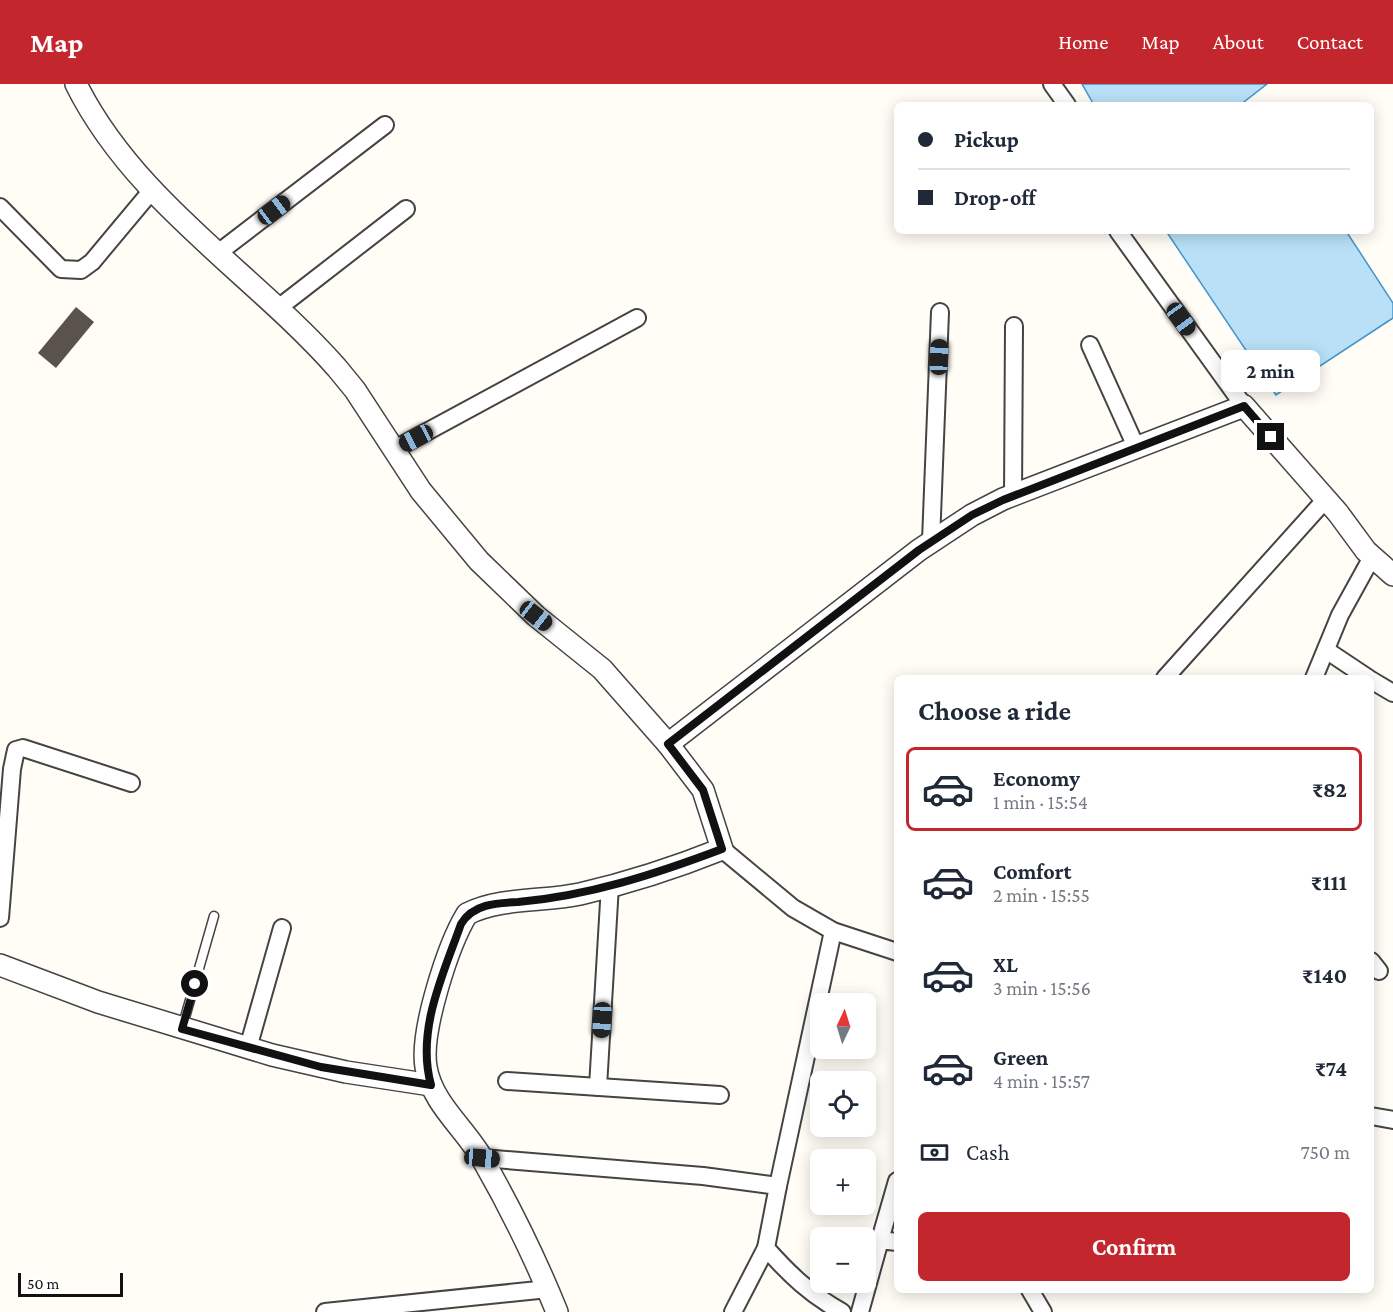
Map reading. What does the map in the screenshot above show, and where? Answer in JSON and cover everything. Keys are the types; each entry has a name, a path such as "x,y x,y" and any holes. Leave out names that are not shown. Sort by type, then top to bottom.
{"street":[{"path":"76,84 98,123 153,189 337,368 395,449 421,491 479,561 536,616 602,669 668,744 703,790 722,849 793,908 833,931 894,951"},
{"path":"1052,84 1065,102"},
{"path":"219,253 385,125"},
{"path":"0,207 61,269 74,271 92,262 153,189"},
{"path":"278,309 406,209"},
{"path":"1120,234 1244,406 1372,557 1393,575"},
{"path":"932,541 940,312"},
{"path":"395,449 637,318"},
{"path":"1013,496 1014,326"},
{"path":"1090,345 1137,449"},
{"path":"668,744 853,599 932,541 972,515 1013,496 1244,406"},
{"path":"1168,675 1325,500"},
{"path":"1315,675 1350,594 1372,557"},
{"path":"1326,650 1364,675"},
{"path":"1374,681 1393,693"},
{"path":"0,918 12,770 16,750 23,748 131,783"},
{"path":"558,1312 528,1243 482,1158 431,1085 426,1066 426,1046 432,1014 461,924 467,914 498,903 546,900 610,885 722,849"},
{"path":"598,1087 610,885"},
{"path":"248,1048 282,928"},
{"path":"733,1312 766,1248 833,931"},
{"path":"0,965 88,998 248,1048 321,1067 431,1085"},
{"path":"507,1081 720,1095"},
{"path":"1374,1117 1393,1120"},
{"path":"482,1158 703,1176 778,1186"},
{"path":"860,1312 889,1241 894,1203"},
{"path":"766,1248 787,1272 816,1298 842,1312"},
{"path":"325,1312 548,1289"},
{"path":"1032,1293 1043,1312"}],"lane":[{"path":"182,1029 214,916"}],"water":[{"path":"1082,84 1267,84 1244,102 1092,102"},
{"path":"1168,234 1348,234 1393,303 1393,318 1276,395"}],"building":[{"path":"76,307 94,322 56,368 38,353"}],"route":[{"path":"195,984 182,1029 321,1067 431,1085 426,1066 426,1046 436,994 461,924 467,914 498,903 546,900 582,894 644,877 722,849 710,805 703,790 668,744 853,599 919,550 972,515 1003,500 1244,406 1271,437"}]}
